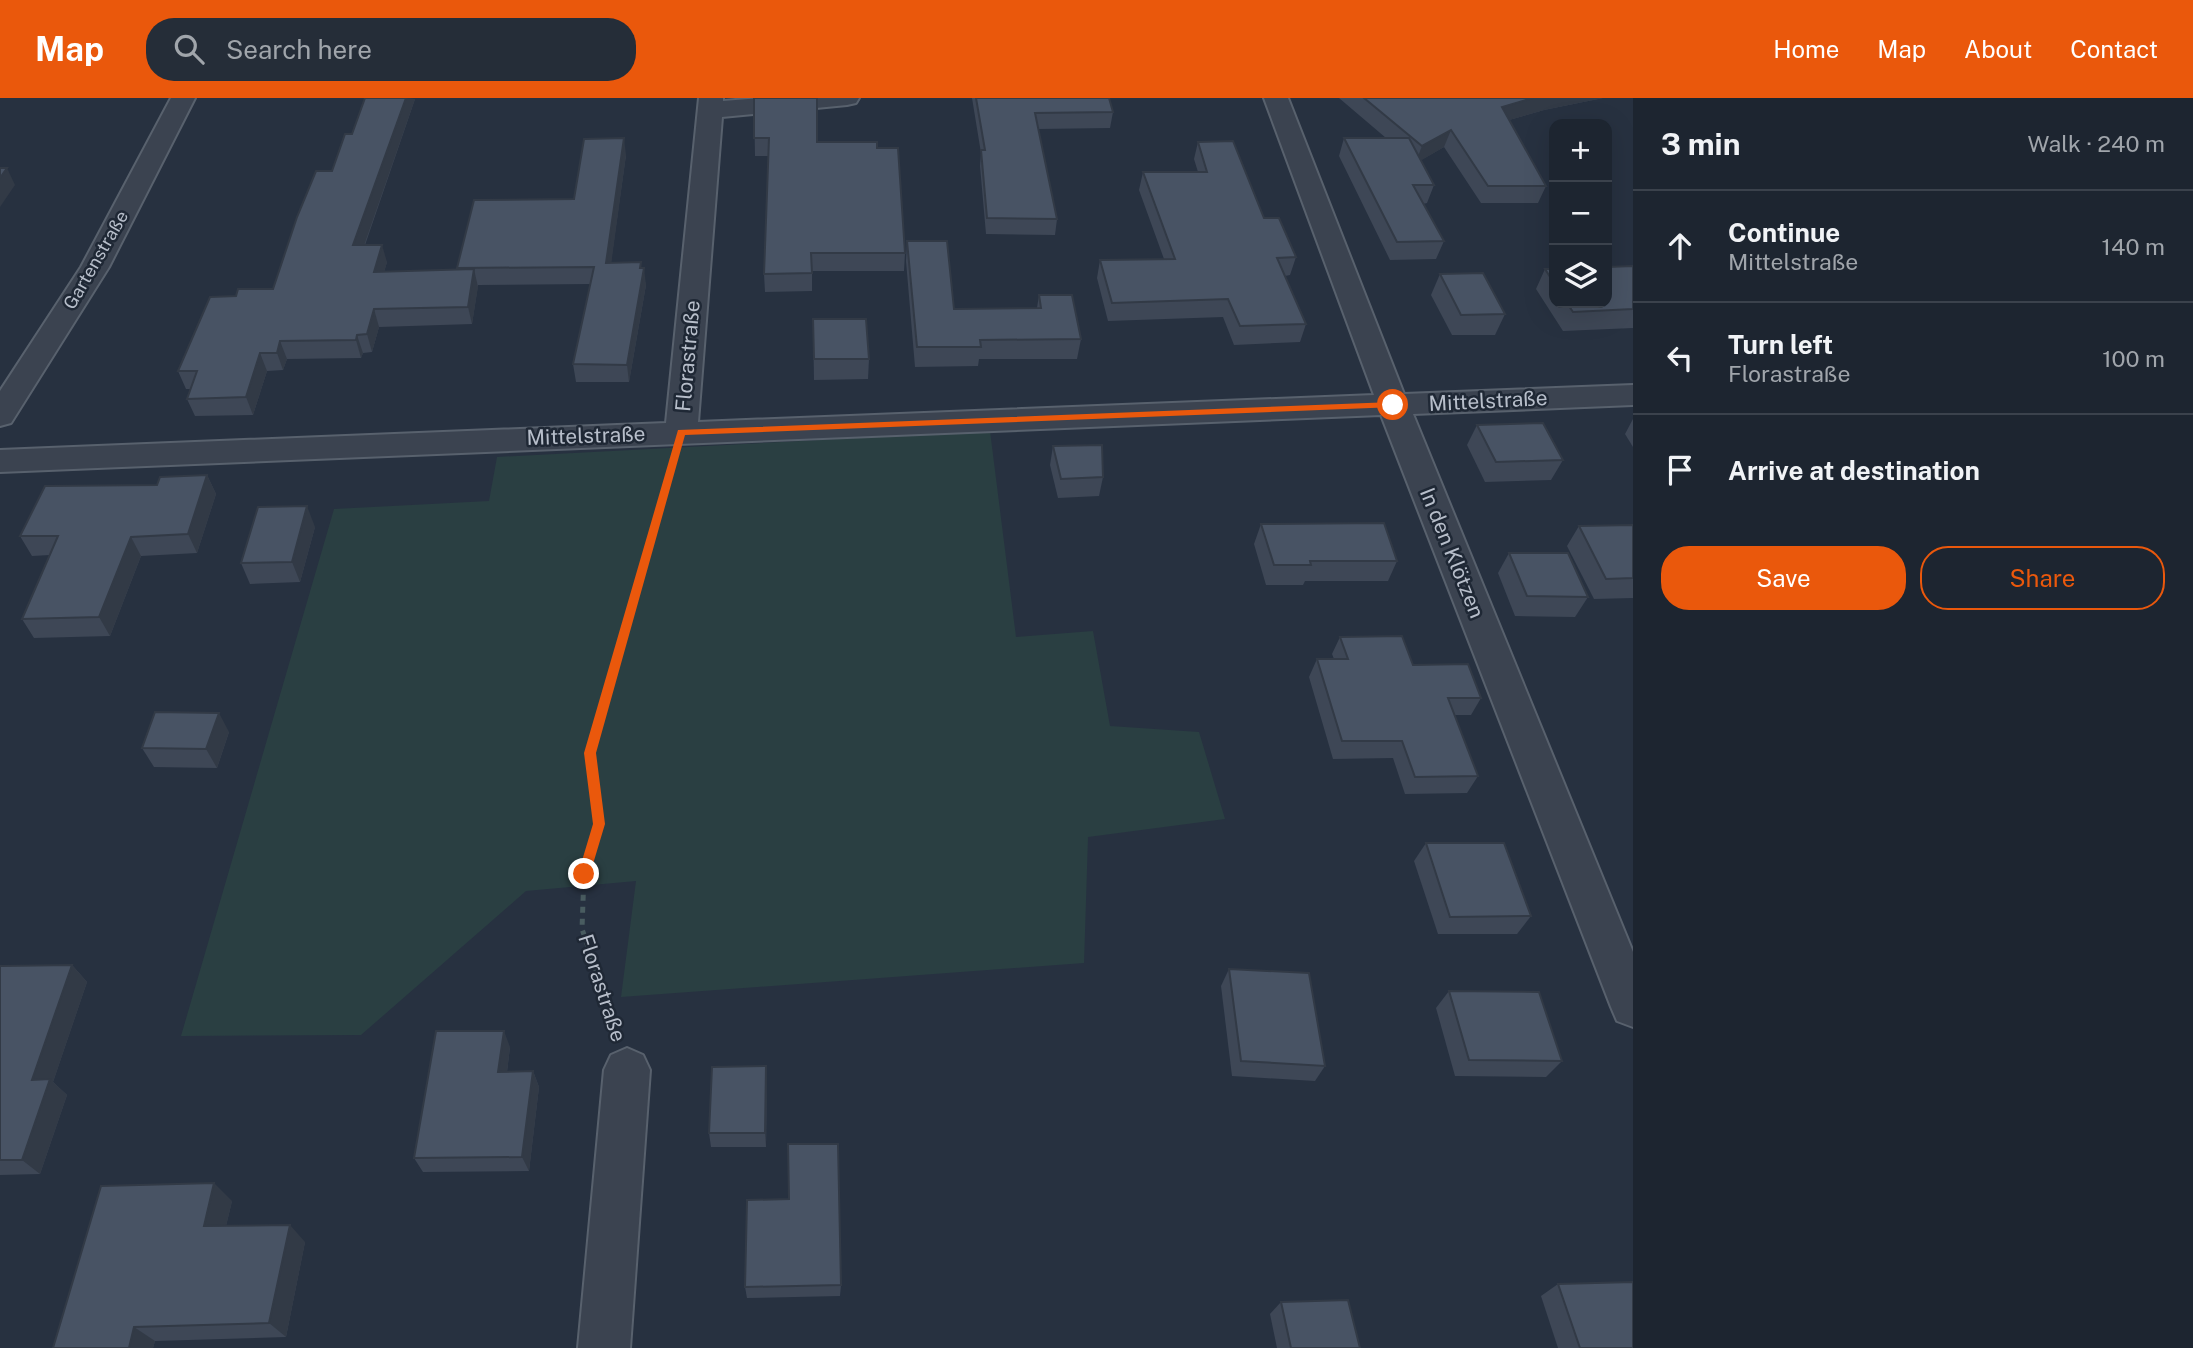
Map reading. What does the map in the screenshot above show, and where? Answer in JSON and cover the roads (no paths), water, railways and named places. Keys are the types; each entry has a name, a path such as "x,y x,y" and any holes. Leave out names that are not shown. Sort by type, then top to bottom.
{"street":[{"name":"Gartenstraße","path":"0,416 95,267 183,98"},
{"path":"710,104 847,98"},
{"name":"In den Klötzen","path":"1276,98 1393,405 1633,1007"},
{"name":"Florastraße","path":"681,432 710,104"},
{"name":"Mittelstraße","path":"0,461 1633,394"},
{"name":"Florastraße","path":"604,1348 627,1070"}]}
